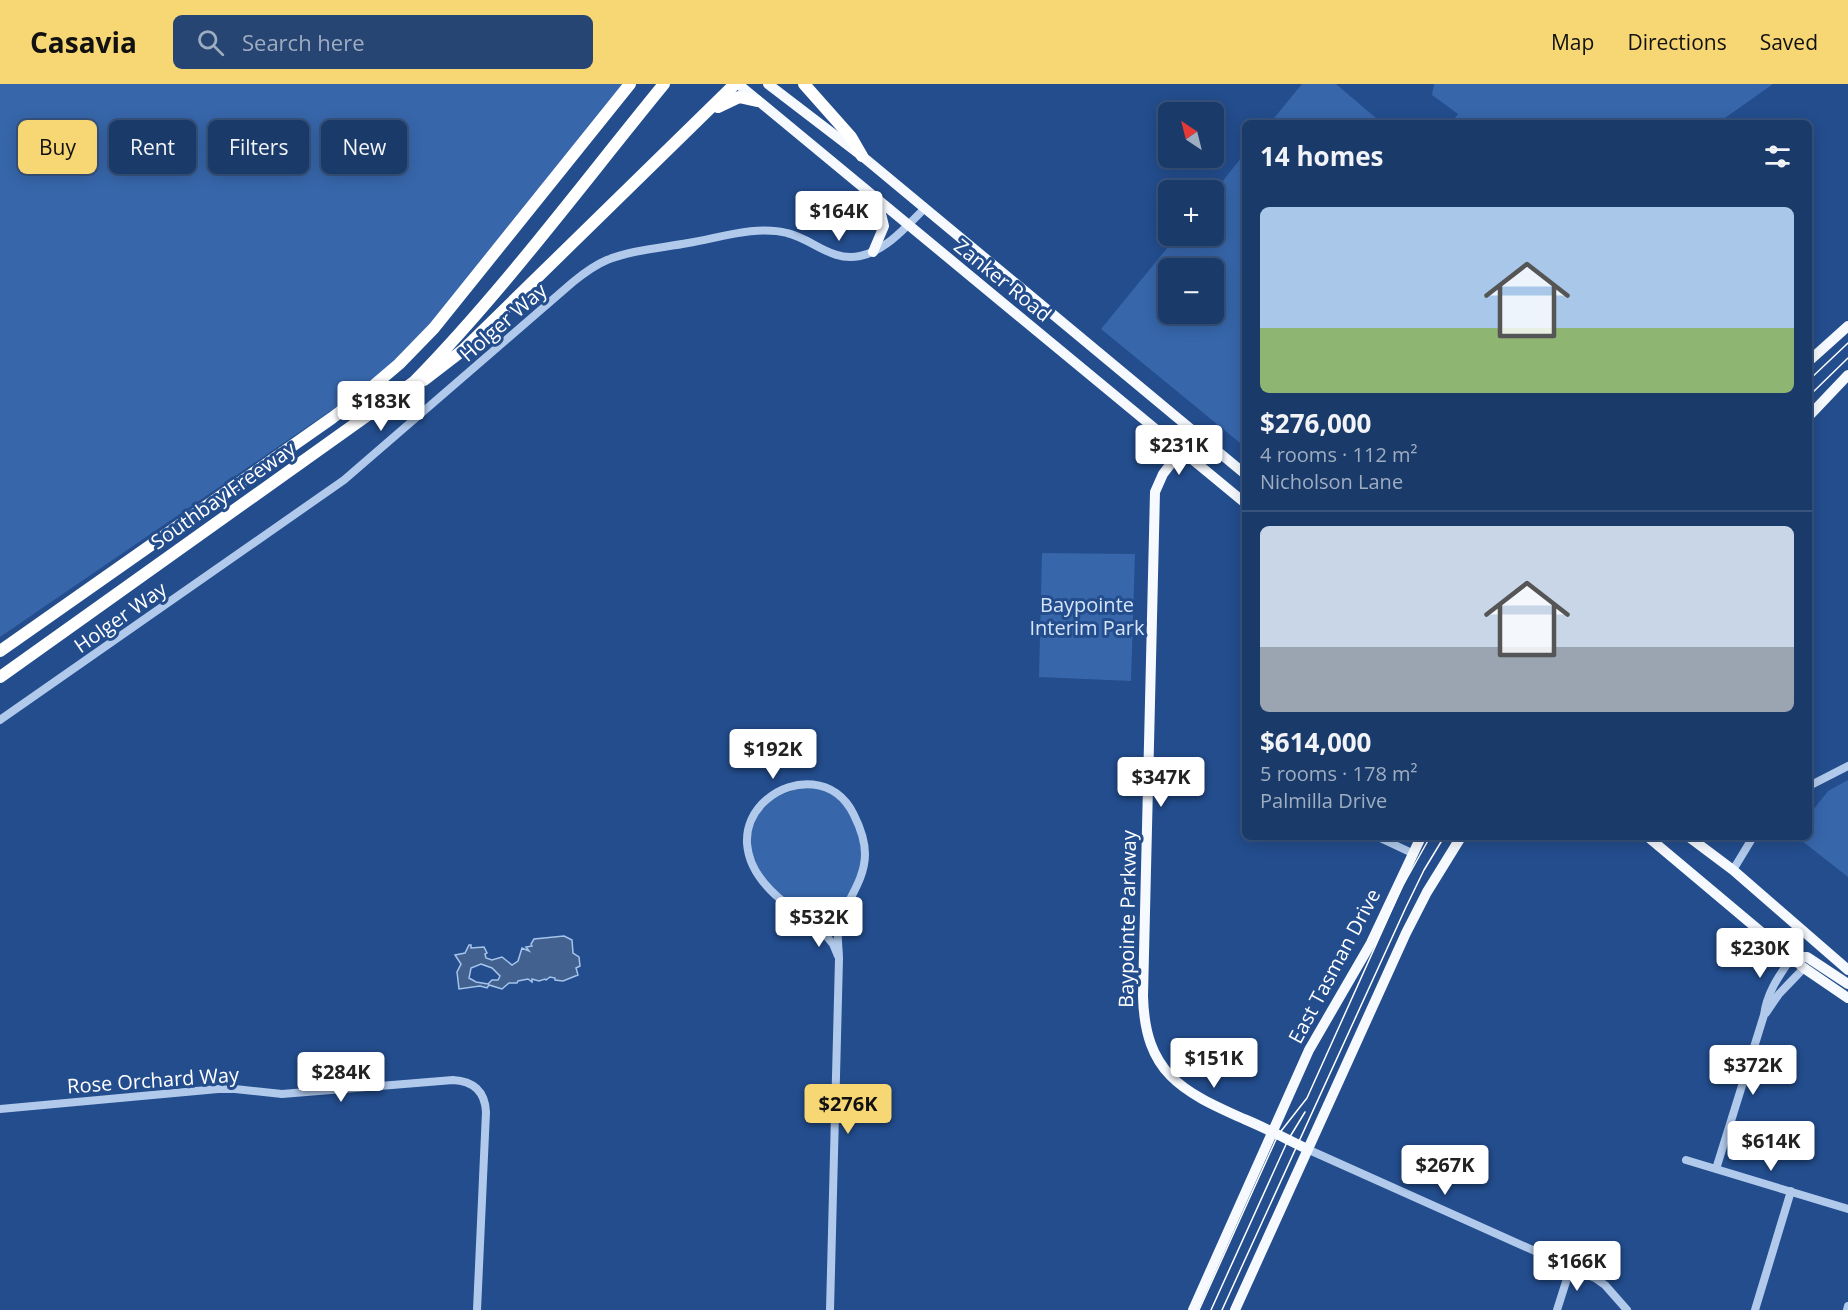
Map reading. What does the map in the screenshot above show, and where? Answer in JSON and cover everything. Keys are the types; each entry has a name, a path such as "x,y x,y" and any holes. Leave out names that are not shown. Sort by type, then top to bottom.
{"highway":[{"name":"Southbay Freeway","path":"0,651 332,418 399,364 447,312 630,84"},
{"path":"219,497 235,492 253,481 388,384 434,337 467,298 640,84"},
{"name":"Southbay Freeway","path":"0,677 404,391 451,344 664,84"},
{"path":"404,391 426,379 463,350 737,84"},
{"path":"804,84 851,136 862,156"},
{"path":"694,124 733,99 744,97 757,101"}],"main road":[{"name":"Zanker Road","path":"737,84 1242,501"},
{"name":"Zanker Road","path":"768,84 862,156 1242,471"},
{"path":"873,252 884,226 877,198"},
{"path":"1812,358 1848,326"},
{"path":"1812,414 1848,375"},
{"name":"Baypointe Parkway","path":"1195,432 1162,474 1155,492 1143,1012 1151,1045 1158,1060 1182,1087 1214,1105 1307,1149"},
{"name":"East Tasman Drive","path":"1193,1310 1314,1041 1371,943 1419,840"},
{"path":"1235,1310 1416,913 1459,840"},
{"path":"1652,840 1804,968 1848,998"},
{"path":"1693,840 1733,870 1848,970"},
{"path":"1792,957 1807,957 1848,984"}],"street":[{"name":"Holger Way","path":"0,720 344,480 573,282 597,265 630,253 760,231 787,233 800,237 830,253 842,256 862,256 885,245 925,208"},
{"path":"1812,784 1848,766"},
{"path":"831,1310 838,924 860,878 865,855 861,828 852,810 838,794 821,785 798,785 784,788 759,807 750,821 747,839 748,854 760,879 779,899 818,926 826,928 838,924"},
{"path":"1384,840 1412,853"},
{"path":"1733,870 1752,840"},
{"path":"818,926 833,945 839,959"},
{"path":"1716,1169 1764,1015 1765,1003 1772,986 1792,957"},
{"path":"1764,1015 1779,994 1804,968"},
{"name":"Rose Orchard Way","path":"0,1109 218,1089 282,1094 453,1080 470,1083 483,1095 486,1112 477,1310"},
{"name":"Baypointe Parkway","path":"1307,1149 1595,1278 1605,1285 1627,1310"},
{"path":"1686,1160 1848,1209"},
{"path":"1755,1310 1791,1191"},
{"path":"1557,1310 1571,1266"}],"green space":[{"path":"0,84 628,84 399,364 0,637"},
{"path":"1302,84 1336,84 1376,118 1374,120 1272,120"},
{"path":"1434,84 1773,84 1722,120 1453,120 1458,114 1432,95"},
{"path":"1242,157 1242,445 1101,329 1158,259 1158,324 1224,324 1224,258 1159,258 1169,246 1224,246 1224,180"},
{"name":"Baypointe Interim Park","path":"1042,553 1135,554 1131,681 1039,677"},
{"path":"1848,780 1848,877 1801,840 1812,840 1812,811 1828,791"},
{"path":"799,788 822,789 839,800 852,817 860,836 862,857 855,882 837,922 826,925 810,918 781,897 762,876 751,853 753,821 773,798"}],"shaded area":[{"path":"564,936 572,940 573,953 579,957 580,966 576,968 578,975 563,981 550,977 539,981 532,979 532,982 528,979 509,983 502,989 489,985 487,988 480,986 459,989 457,972 461,964 455,955 465,953 469,945 471,948 484,947 487,953 486,958 492,960 502,957 512,965 518,961 522,948 529,951 526,947 532,946 534,939","holes":["481,964 492,968 500,976 498,980 492,980 488,984 469,978 471,968"]}],"tram line":[{"path":"1812,377 1848,343"},
{"path":"1812,393 1848,358"},
{"path":"1199,1310 1278,1135 1307,1098 1402,887 1428,840"},
{"path":"1222,1310 1406,907 1442,840"},
{"path":"1211,1310 1288,1140 1305,1112"}]}
